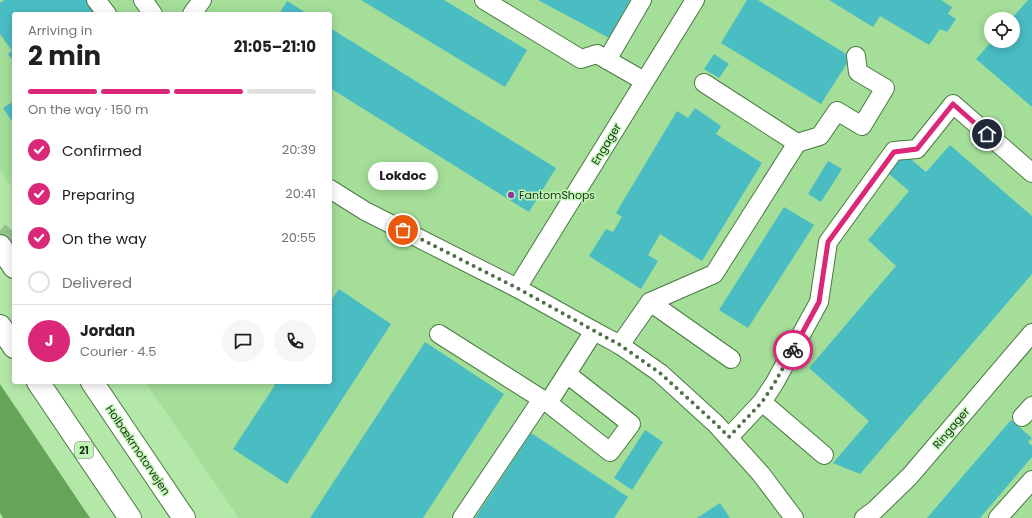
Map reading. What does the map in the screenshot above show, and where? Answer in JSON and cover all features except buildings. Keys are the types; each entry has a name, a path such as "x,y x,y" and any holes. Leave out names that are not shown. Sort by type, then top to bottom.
{"highway":[{"path":"0,246 12,264"},
{"path":"0,326 12,344"},
{"name":"21","path":"39,384 130,518"},
{"name":"Holbækmotorvejen","path":"93,384 184,518"}],"street":[{"path":"96,0 105,12"},
{"path":"143,0 152,12"},
{"path":"193,12 202,0"},
{"path":"484,0 581,59 597,54 644,81"},
{"path":"607,60 642,0"},
{"name":"Engager","path":"517,288 695,0"},
{"path":"620,345 650,302 714,274 797,143 820,136 837,111 862,126 885,88 858,72 856,56"},
{"path":"704,83 797,143"},
{"path":"729,437 762,402 774,384 819,302 828,242 894,152 917,149 953,104 1032,173"},
{"path":"332,190 365,211 517,288 620,345 660,373 729,437 761,474 794,518"},
{"path":"650,302 731,359"},
{"path":"462,518 545,401 567,374 594,331"},
{"name":"Ringager","path":"864,518 875,510 910,476 1032,333"},
{"path":"440,334 545,401 610,452 630,424 567,374"},
{"path":"762,402 824,455"},
{"path":"998,518 1032,480"}],"shaded area":[{"path":"0,0 1032,0 1032,518 239,518 146,384 332,384 332,12 12,12 12,187 0,171"},
{"path":"0,384 90,518 3,518 0,513"}],"tunnel":[{"path":"0,244 12,230"}],"way so far":[{"path":"403,230 517,288 620,345 660,373 729,437 762,402 793,350"}],"place":[{"name":"FantomShops","path":"511,195"},
{"name":"Lokdoc","path":"403,230"}],"route":[{"path":"793,350 819,302 828,242 894,152 917,149 953,104 987,134"}]}
